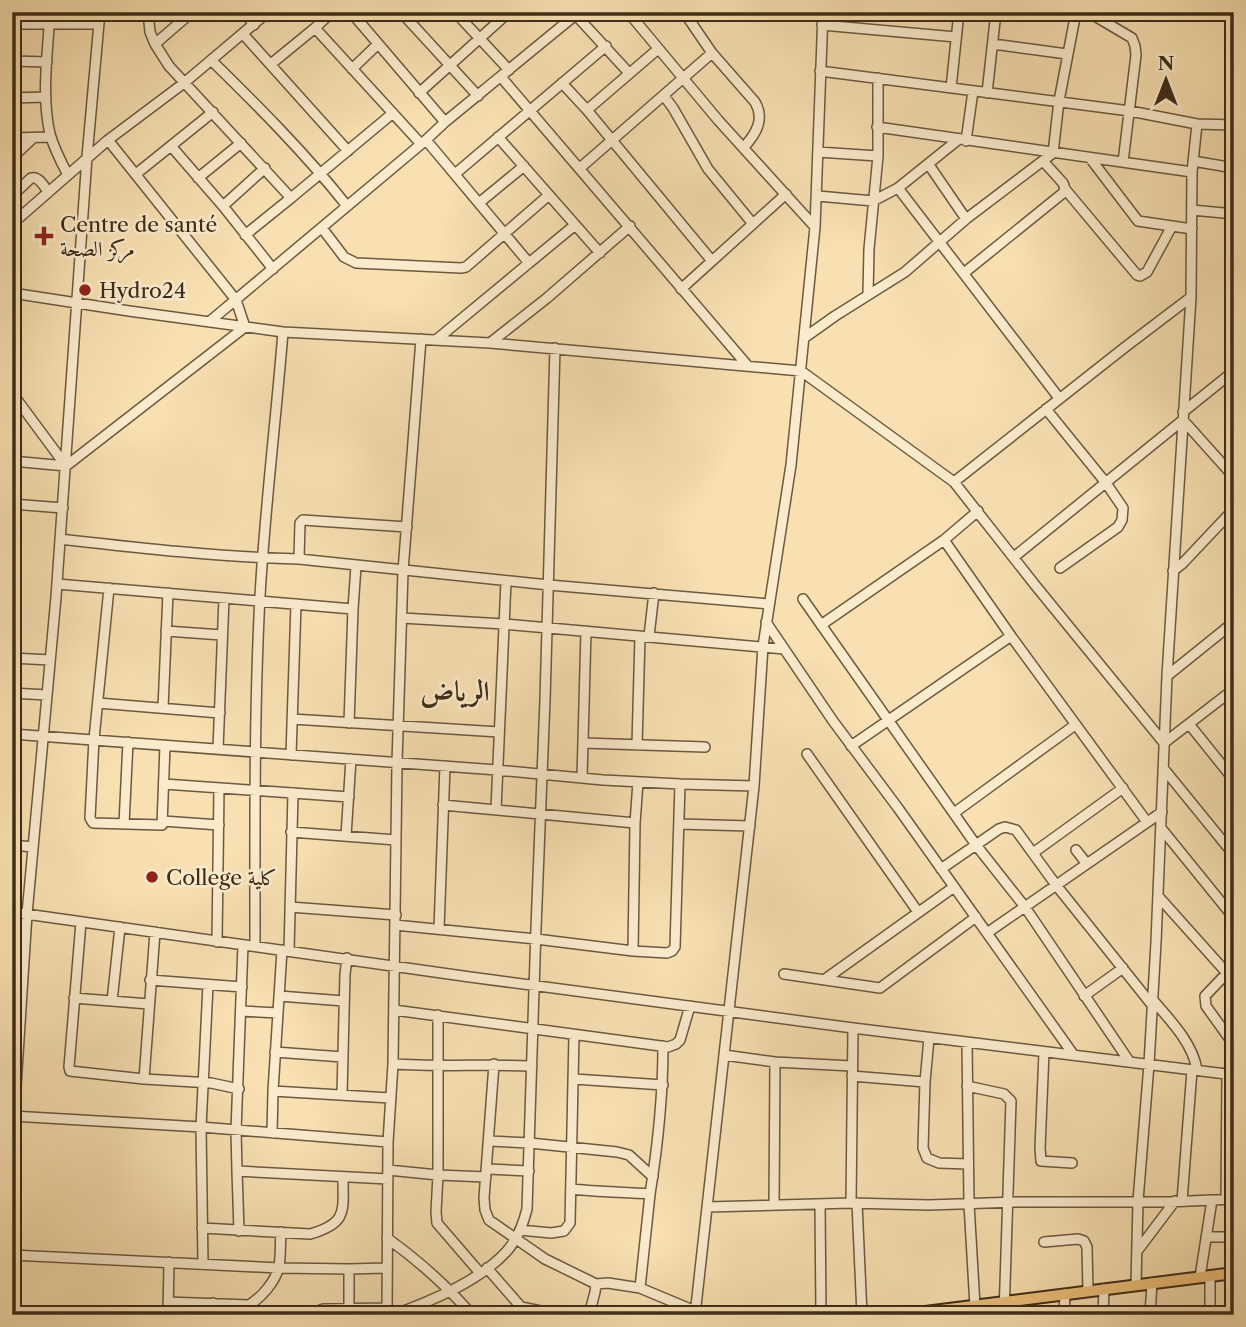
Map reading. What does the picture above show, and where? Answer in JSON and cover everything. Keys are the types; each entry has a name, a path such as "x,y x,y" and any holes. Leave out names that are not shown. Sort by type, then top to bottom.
{"main road":[{"path":"901,1315 961,1311 975,1306 1234,1273"}],"street":[{"path":"50,12 47,121 68,175"},
{"path":"12,1149 27,914 57,584 100,12"},
{"path":"148,12 150,32 169,66 291,198"},
{"path":"155,44 192,12"},
{"path":"244,12 254,25"},
{"path":"12,224 87,157 184,83 268,12"},
{"path":"271,64 332,12"},
{"path":"351,12 445,122"},
{"path":"401,12 478,96"},
{"path":"455,12 480,39 530,110 747,365"},
{"path":"419,93 509,12"},
{"path":"628,12 718,120 815,227"},
{"path":"635,20 645,12"},
{"path":"703,12 687,16 712,53 759,109 760,119 756,134 744,147"},
{"path":"494,1064 486,1173 485,1210 489,1220 518,1235 545,1259 596,1284 640,1288 695,1313 750,826 763,646 791,465 801,371 818,196 823,12"},
{"path":"951,88 959,12"},
{"path":"987,93 996,12"},
{"path":"804,338 905,272 966,219 1053,153 1059,102 1076,12"},
{"path":"1088,12 1132,38 1134,42 1136,55 1123,162"},
{"path":"209,322 575,13 629,73"},
{"path":"12,24 99,24"},
{"path":"822,25 956,37"},
{"path":"315,28 393,113 455,174 529,263"},
{"path":"243,34 348,151"},
{"path":"352,69 378,44"},
{"path":"993,44 1067,54"},
{"path":"455,174 606,46"},
{"path":"587,110 658,49"},
{"path":"580,168 712,53"},
{"path":"211,60 254,102 347,206"},
{"path":"12,61 47,61"},
{"path":"820,71 1130,111 1197,124 1234,125"},
{"path":"868,294 869,249 878,156 878,78"},
{"path":"562,83 712,261"},
{"path":"818,196 873,201 898,188 963,140 973,91"},
{"path":"664,96 708,169 752,224"},
{"path":"12,98 46,97"},
{"path":"136,174 212,112"},
{"path":"246,235 393,113"},
{"path":"1136,1285 1138,1201 1149,1064 1167,676 1191,297 1192,172 1197,124"},
{"path":"877,127 1192,172"},
{"path":"12,138 51,137"},
{"path":"498,137 600,253"},
{"path":"12,158 33,138"},
{"path":"108,140 236,300 245,327"},
{"path":"198,178 241,143"},
{"path":"171,146 273,269"},
{"path":"818,152 878,156"},
{"path":"1090,158 1138,220 1192,229"},
{"path":"1043,161 1136,275 1147,272 1172,226"},
{"path":"1193,161 1234,168"},
{"path":"929,165 966,219"},
{"path":"479,203 524,166"},
{"path":"223,206 265,169"},
{"path":"12,196 31,178 38,180 48,192"},
{"path":"898,188 1059,398"},
{"path":"964,273 1065,189"},
{"path":"681,289 786,194"},
{"path":"322,228 344,257 356,263 453,269 467,267 549,195"},
{"path":"1192,210 1234,214"},
{"path":"436,340 575,225"},
{"path":"490,343 629,226"},
{"path":"12,293 283,332 490,343 801,371 954,482 1164,743"},
{"path":"954,482 1191,297"},
{"path":"12,461 66,466 245,327"},
{"path":"255,946 260,601 283,332"},
{"path":"389,1313 386,1268 388,1142 393,1064 397,763 403,571 421,339"},
{"path":"307,1315 323,1309 389,1313 415,1307 451,1290 506,1253 518,1235 527,1209 555,348"},
{"path":"1014,557 1106,483 1234,371"},
{"path":"12,393 66,466"},
{"path":"1046,409 1106,483 1123,509 1118,527 1060,568"},
{"path":"1183,416 1234,477"},
{"path":"12,504 63,508"},
{"path":"1173,571 1234,509"},
{"path":"821,625 944,540 978,512"},
{"path":"299,559 300,523 303,520 407,527"},
{"path":"60,539 769,604"},
{"path":"944,540 1075,725 1147,821"},
{"path":"349,723 356,566"},
{"path":"496,810 506,581"},
{"path":"57,584 353,609"},
{"path":"109,589 94,739 90,818 93,823 162,825 165,745"},
{"path":"163,708 168,593"},
{"path":"637,745 644,636 654,593"},
{"path":"218,749 224,598"},
{"path":"803,599 976,845 1025,907 1129,1062"},
{"path":"291,755 296,604"},
{"path":"402,618 547,627 784,649"},
{"path":"766,622 851,746 1073,1054"},
{"path":"1167,676 1234,622"},
{"path":"166,631 222,635"},
{"path":"582,778 586,631"},
{"path":"851,746 1011,636"},
{"path":"12,658 50,660"},
{"path":"1164,743 1234,689"},
{"path":"12,693 47,695"},
{"path":"98,703 220,713"},
{"path":"292,719 499,732"},
{"path":"1189,724 1234,780"},
{"path":"954,813 1075,725"},
{"path":"12,734 638,782 754,786"},
{"path":"124,824 128,742"},
{"path":"583,743 705,747"},
{"path":"807,754 918,912"},
{"path":"346,836 351,759"},
{"path":"439,929 445,766"},
{"path":"1164,769 1234,855"},
{"path":"632,951 638,782"},
{"path":"164,784 349,797"},
{"path":"290,907 396,920 439,929 667,953 675,947 680,784"},
{"path":"217,942 219,788"},
{"path":"1033,853 1123,788"},
{"path":"272,1133 279,996 290,907 293,793"},
{"path":"443,804 635,823"},
{"path":"987,933 1162,812"},
{"path":"163,821 219,825"},
{"path":"679,824 750,826"},
{"path":"1161,828 1234,918"},
{"path":"941,870 999,829 1016,830 1056,885 1186,1044 1195,1063 1179,1201 1137,1251"},
{"path":"291,832 396,840"},
{"path":"12,845 33,847"},
{"path":"1076,850 1087,864"},
{"path":"824,980 954,887"},
{"path":"1158,897 1231,977 1205,996 1206,1006 1234,1045"},
{"path":"12,912 853,1028 1230,1074"},
{"path":"784,974 880,988 976,918"},
{"path":"81,922 70,1071 203,1082 239,1089"},
{"path":"112,1001 120,927"},
{"path":"144,1079 155,932"},
{"path":"239,1231 236,1130 243,945"},
{"path":"342,1095 347,958"},
{"path":"1084,996 1123,968"},
{"path":"150,980 242,987"},
{"path":"203,1264 201,1128 208,985"},
{"path":"279,996 344,1001"},
{"path":"74,998 149,1004"},
{"path":"394,1010 672,1046 680,1040 690,1006"},
{"path":"242,1012 278,1013"},
{"path":"438,1015 437,1223 521,1307 560,1315"},
{"path":"853,1028 854,1203 862,1315"},
{"path":"518,1235 564,1230 570,1223 574,1035"},
{"path":"929,1038 923,1148 927,1158 939,1163 968,1164"},
{"path":"967,1043 969,1204 975,1306"},
{"path":"640,1288 663,1085 663,1046"},
{"path":"275,1052 343,1057"},
{"path":"1044,1052 1041,1161 1072,1163"},
{"path":"724,1055 925,1082"},
{"path":"707,1207 1230,1199 1230,1074 1234,1059"},
{"path":"774,1205 775,1062"},
{"path":"393,1064 532,1066"},
{"path":"574,1079 663,1085"},
{"path":"967,1086 1004,1094 1011,1101 1004,1315"},
{"path":"273,1091 390,1098"},
{"path":"13,1116 388,1142"},
{"path":"489,1141 617,1152 629,1155 653,1177"},
{"path":"237,1171 342,1177 529,1171"},
{"path":"202,1228 310,1234 326,1230 339,1220 343,1210 342,1177"},
{"path":"572,1189 650,1194"},
{"path":"1210,1315 1205,1276 1206,1237 1212,1200"},
{"path":"820,1204 821,1315"},
{"path":"168,1302 248,1304 257,1300 279,1268 281,1232"},
{"path":"1206,1237 1234,1237"},
{"path":"387,1238 451,1290 472,1315"},
{"path":"1044,1242 1078,1239 1084,1241 1087,1247 1088,1291"},
{"path":"12,1255 279,1268 386,1268"},
{"path":"168,1315 169,1262"},
{"path":"349,1269 349,1312"},
{"path":"1150,1315 1152,1283"},
{"path":"589,1315 596,1284"},
{"path":"1103,1315 1104,1289"},
{"path":"1064,1315 1065,1294"},
{"path":"211,1315 212,1303"}],"place":[{"name":"Centre de santé مركز الصحة","path":"44,236"},
{"name":"Hydro24","path":"85,290"},
{"name":"College كلية","path":"152,877"}],"district":[{"name":"الرياض","path":"455,691"}]}
